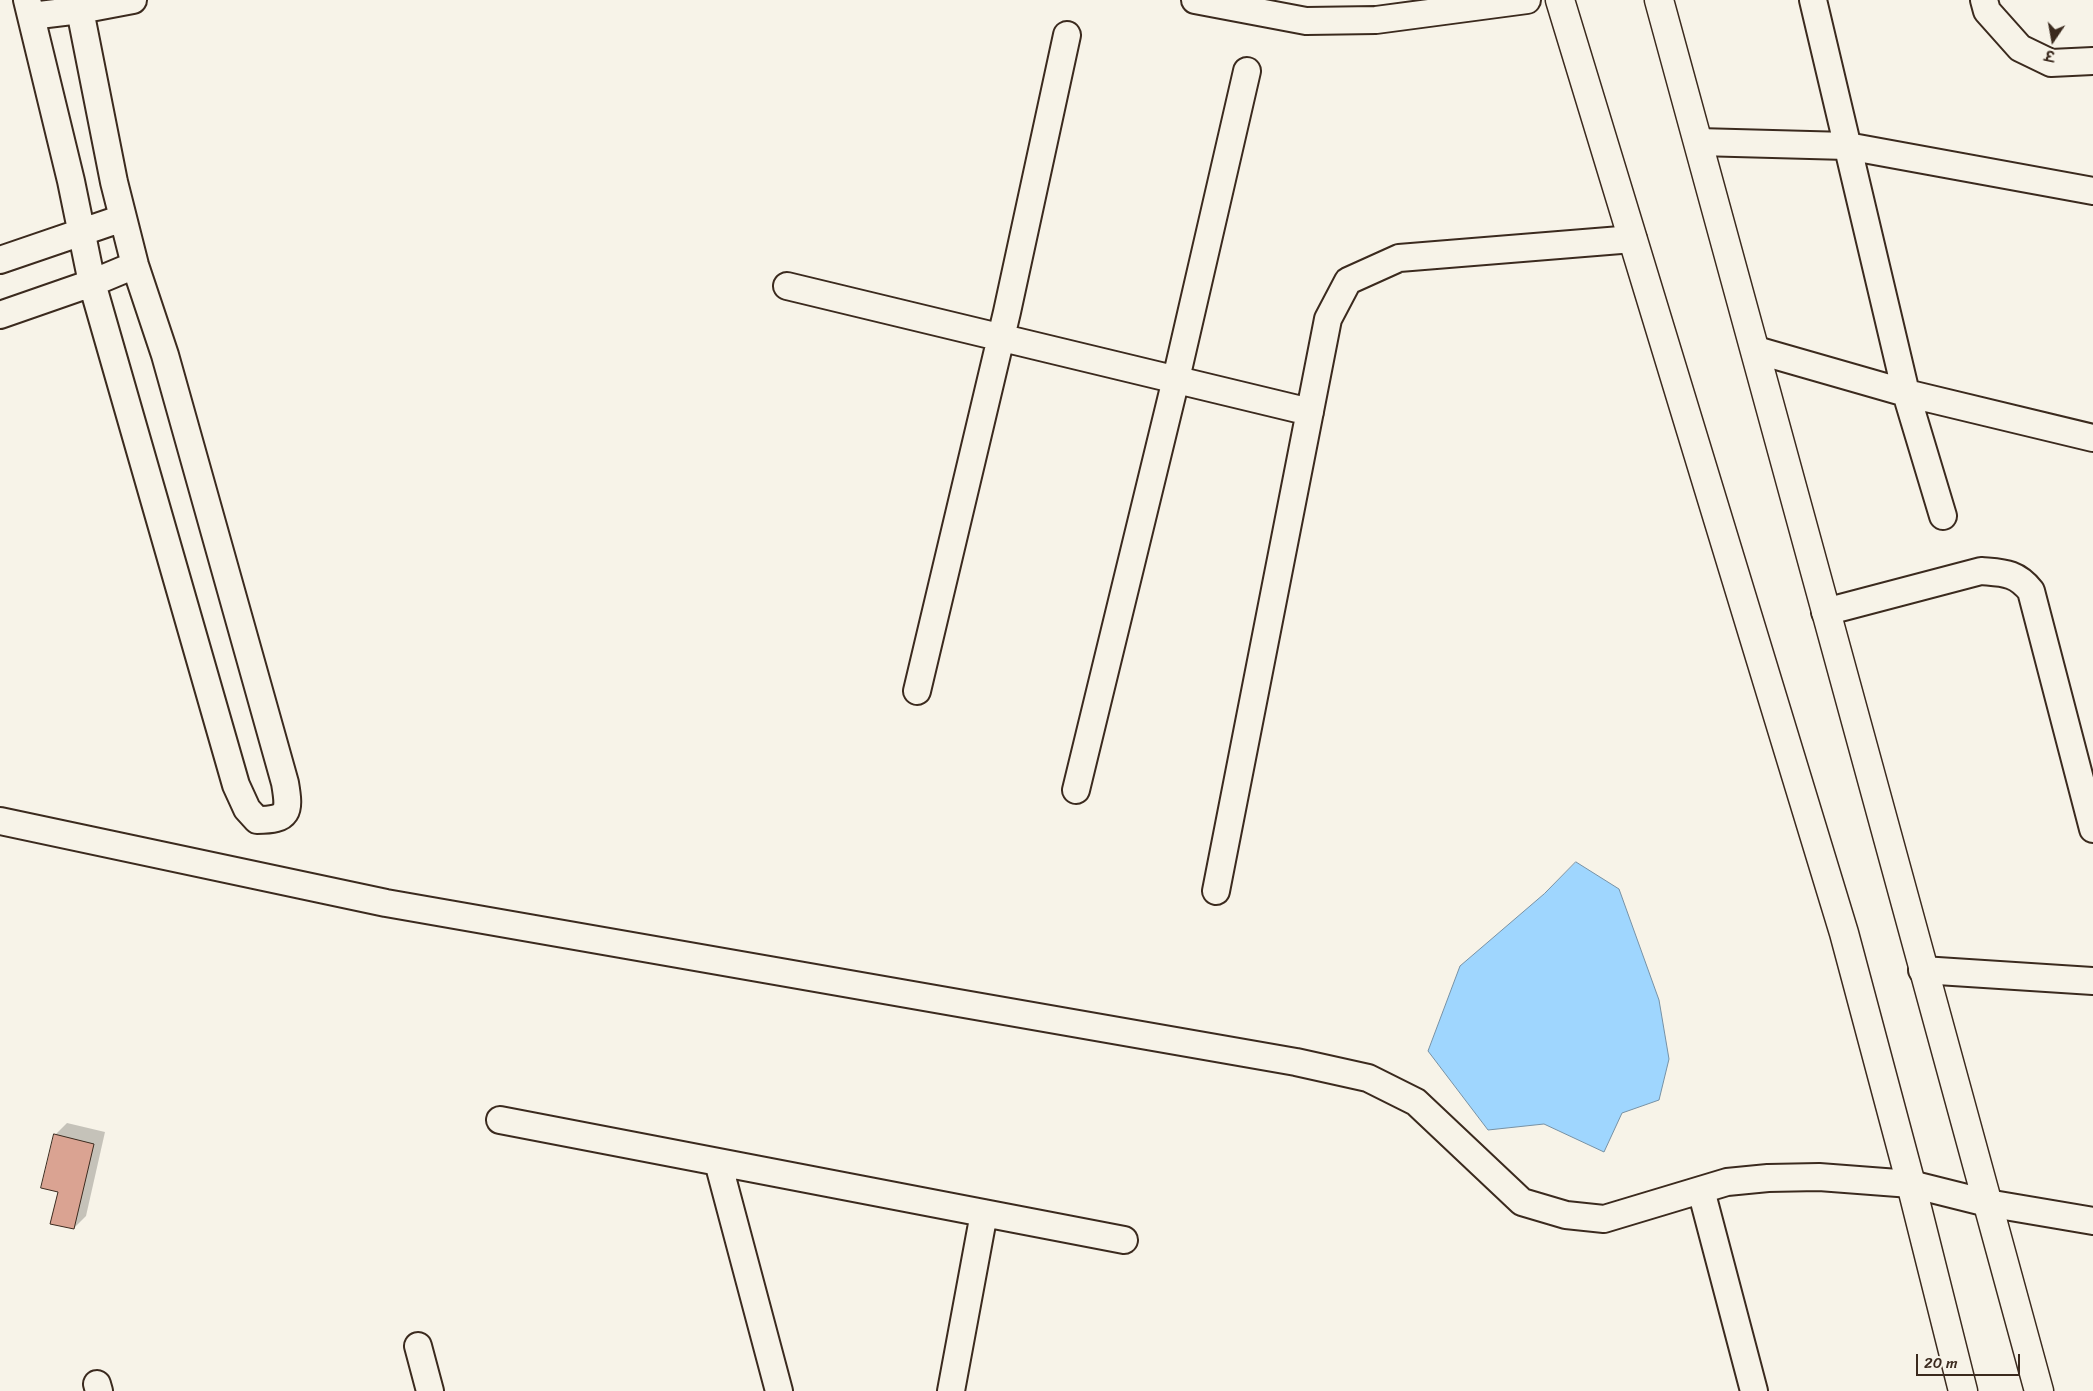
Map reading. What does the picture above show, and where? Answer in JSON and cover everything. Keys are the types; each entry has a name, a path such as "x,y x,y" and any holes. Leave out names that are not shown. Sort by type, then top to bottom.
{"street":[{"path":"79,5 135,265 168,364 285,783 288,804 284,814 273,820 257,820 247,809 236,785 92,283 71,181 29,8 133,0"},
{"path":"1195,0 1306,21 1376,20 1527,0"},
{"path":"1560,0 1844,932 1911,1184 1963,1391"},
{"path":"1659,0 1756,350 1922,970 2038,1391"},
{"path":"1812,0 1906,393 1943,516"},
{"path":"1984,0 1986,11 2020,48 2051,63 2093,61"},
{"path":"917,691 1001,337 1067,35"},
{"path":"1076,790 1176,379 1247,71"},
{"path":"1698,142 1847,146 2093,192"},
{"path":"0,260 124,218"},
{"path":"1216,891 1328,319 1348,281 1399,258 1633,239"},
{"path":"0,315 92,283 135,265"},
{"path":"786,286 1310,412"},
{"path":"1756,350 1906,393 2093,438"},
{"path":"1826,612 1981,571 2004,573 2022,580 2031,591 2093,829"},
{"path":"0,821 386,903 1296,1062 1368,1078 1416,1102 1522,1202 1566,1216 1604,1219 1727,1182 1768,1178 1819,1177 1911,1184 1987,1203 2093,1221"},
{"path":"1922,970 2093,982"},
{"path":"500,1120 1124,1240"},
{"path":"718,1162 779,1391"},
{"path":"1701,1190 1754,1391"},
{"path":"951,1391 984,1213"},
{"path":"418,1346 430,1391"}],"water":[{"path":"1576,862 1619,889 1659,1000 1669,1059 1659,1100 1622,1113 1604,1152 1544,1124 1488,1130 1428,1051 1460,966 1544,894"}],"building":[{"path":"54,1134 94,1144 74,1229 50,1224 58,1192 41,1188"}]}
